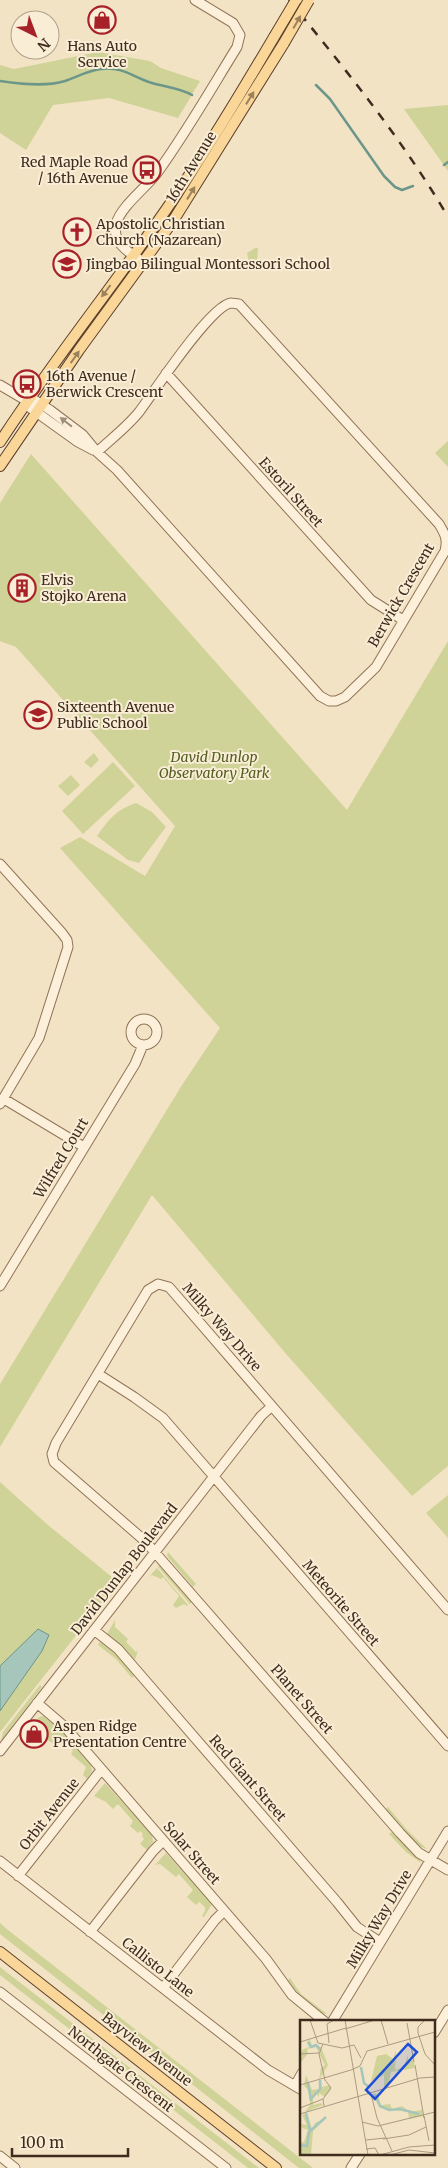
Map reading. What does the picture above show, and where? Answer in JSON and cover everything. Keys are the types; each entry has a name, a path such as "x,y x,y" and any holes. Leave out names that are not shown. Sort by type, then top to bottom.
{"main road":[{"name":"16th Avenue","path":"0,442 27,401 172,201 296,0"},
{"name":"16th Avenue","path":"0,466 182,206 309,0"},
{"name":"Bayview Avenue","path":"0,1952 276,2168"}],"street":[{"name":"16th Avenue","path":"133,255 120,245 116,234 116,222 123,211 157,173 171,152 237,47 240,35 233,23 194,0"},
{"path":"133,255 143,262"},
{"name":"Berwick Crescent","path":"0,385 39,409 50,410 83,435 97,452 117,470 301,675 324,699 329,701 336,701 345,697 376,666 445,551 447,541 445,533 239,304 232,303 224,306 207,322 166,373 132,420 97,452"},
{"name":"Estoril Street","path":"166,373 371,600 403,620"},
{"path":"0,864 62,932 67,940 68,947 39,1038 2,1101 84,1147"},
{"name":"Wilfred Court","path":"0,1286 135,1064 143,1045"},
{"name":"Milky Way Drive","path":"155,1552 145,1541 54,1462 52,1454 56,1443 148,1290 158,1284 169,1288 448,1610"},
{"name":"Meteorite Street","path":"98,1374 163,1418 213,1478 448,1746"},
{"name":"David Dunlap Boulevard","path":"0,1750 261,1416 272,1406"},
{"name":"Planet Street","path":"155,1552 400,1833 419,1853 448,1870"},
{"name":"Red Giant Street","path":"94,1630 118,1649 331,1894 353,1923 380,1942"},
{"name":"Solar Street","path":"37,1703 65,1727 266,1959 292,1995 323,2020"},
{"name":"Orbit Avenue","path":"18,1876 101,1770"},
{"name":"Milky Way Drive","path":"333,2020 448,1831"},
{"path":"90,1932 163,1841"},
{"name":"Callisto Lane","path":"0,1861 268,2070 298,2088"},
{"path":"163,1988 224,1911"},
{"name":"Northgate Crescent","path":"0,1992 226,2168"},
{"path":"436,2030 448,2010"},
{"path":"0,2156 16,2168"},
{"path":"351,2168 359,2156"}],"green space":[{"path":"98,52 150,61 161,68 200,81 178,118 109,98 53,105 26,150 0,133 0,65 14,69"},
{"path":"448,105 448,171 404,109"},
{"path":"258,248 257,262 249,262 247,253"},
{"path":"448,441 448,467 435,453"},
{"name":"David Dunlop Observatory Park","path":"31,454 347,810 448,641 448,1466 412,1496 287,1355 152,1195 0,1447 0,1384 182,1085 220,1028 60,848 80,837 145,876 175,826 16,647 0,641 0,503"},
{"path":"94,753 99,760 91,768 84,762"},
{"path":"113,762 135,786 83,834 62,811"},
{"path":"71,775 80,785 68,796 58,786"},
{"path":"136,803 152,812 166,827 139,863 128,860 97,836 105,825 123,808"},
{"path":"0,1482 48,1525 118,1582 0,1732"},
{"path":"448,1495 448,1538 426,1513"},
{"path":"168,1552 196,1584 193,1587 167,1556"},
{"path":"159,1565 192,1602 190,1604 158,1567"},
{"path":"157,1568 187,1606 184,1604 176,1608 173,1605 179,1596 163,1577 161,1579 152,1575 148,1578"},
{"path":"115,1620 115,1627 128,1639 126,1642 136,1652 138,1650 135,1660 107,1634"},
{"path":"100,1642 117,1655 135,1675 132,1678 116,1659 98,1645"},
{"path":"40,1685 42,1687 1,1741 3,1732"},
{"path":"43,1716 62,1731 91,1765 92,1771 87,1779 83,1775 86,1767 71,1754 73,1751 59,1736 52,1743 37,1732 34,1734 28,1732 39,1717"},
{"path":"105,1783 152,1835 153,1842 147,1850 140,1844 144,1839 143,1834 140,1831 138,1833 130,1826 133,1821 118,1804 113,1809 106,1802 94,1796"},
{"path":"388,1807 407,1830 427,1849 416,1843 405,1832 386,1809"},
{"path":"392,1832 421,1863 406,1852 389,1834"},
{"path":"166,1853 212,1904 204,1917 202,1916 205,1907 199,1902 196,1905 187,1897 193,1890 179,1874 176,1877 160,1864 155,1865"},
{"path":"0,1923 313,2168 299,2168 0,1934"},
{"path":"0,1967 259,2168 248,2168 0,1975"},
{"path":"290,1978 301,1994 327,2014 316,2010 305,2001 288,1980"}],"water":[{"path":"38,1629 49,1635 42,1651 0,1711 0,1666"}],"waterway":[{"path":"0,81 24,84 49,84 65,81 92,71 116,69 146,81 178,89 192,95"},
{"path":"316,85 330,99 384,176 395,187 402,190 413,186"},
{"path":"444,165 448,162"}],"railway":[{"path":"289,0 393,133 431,188 448,217"}],"place":[{"name":"Hans Auto Service","path":"102,20"},
{"name":"Red Maple Road / 16th Avenue","path":"147,170"},
{"name":"Apostolic Christian Church (Nazarean)","path":"77,232"},
{"name":"Jingbao Bilingual Montessori School","path":"67,264"},
{"name":"16th Avenue / Berwick Crescent","path":"27,384"},
{"name":"Elvis Stojko Arena","path":"22,588"},
{"name":"Sixteenth Avenue Public School","path":"38,715"},
{"name":"Aspen Ridge Presentation Centre","path":"34,1734"}]}
